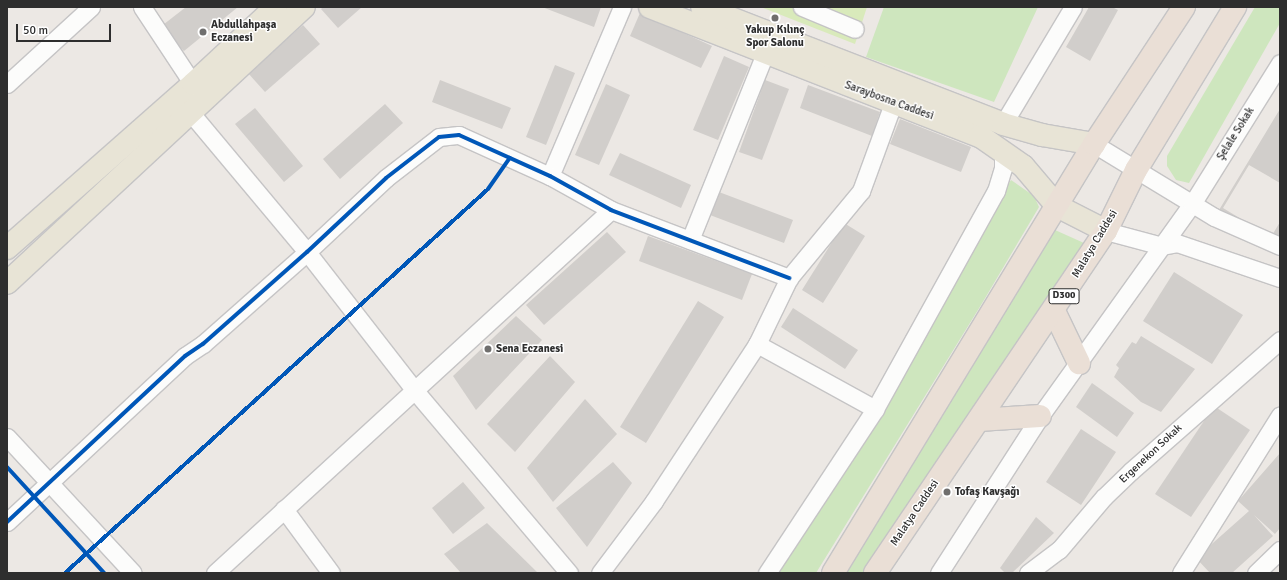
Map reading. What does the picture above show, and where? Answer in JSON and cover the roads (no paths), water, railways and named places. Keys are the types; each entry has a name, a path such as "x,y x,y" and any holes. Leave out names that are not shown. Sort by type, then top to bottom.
{"highway":[{"path":"833,573 1094,144 1184,7"},
{"name":"Malatya Caddesi","path":"875,573 1054,311 1106,231 1136,170 1235,7"},
{"path":"1054,311 1079,363"},
{"path":"979,420 1040,416"}],"main road":[{"path":"7,248 193,84 276,7"},
{"path":"7,283 304,7"},
{"name":"Saraybosna Caddesi","path":"650,7 847,86 894,100 980,136 1022,166 1057,206 1106,231"},
{"name":"Saraybosna Caddesi","path":"702,7 1003,124 1042,135 1094,144"}],"street":[{"path":"7,84 91,7"},
{"path":"142,7 193,84"},
{"path":"550,176 622,7"},
{"path":"802,7 855,29"},
{"path":"1003,124 1073,7"},
{"path":"690,240 765,53"},
{"name":"Şelale Sokak","path":"939,573 1040,416 1192,204 1280,63"},
{"path":"600,573 654,501 757,344 788,278 861,191 894,100"},
{"path":"190,112 307,252 416,392 569,573"},
{"path":"7,522 47,482 185,356 203,344 307,252 386,178 439,137 459,135 550,176 611,210 788,278"},
{"path":"1094,144 1192,204 1280,246"},
{"path":"767,573 875,409 996,191 1003,168 1003,152"},
{"path":"215,573 284,509 416,392 611,210"},
{"path":"1106,231 1162,246 1176,243 1280,278"},
{"name":"Ergenekon Sokak","path":"1028,573 1059,550 1104,497 1131,471 1280,340"},
{"path":"757,344 875,409"},
{"path":"1180,573 1280,416"},
{"path":"7,437 47,482 133,573"},
{"path":"284,509 331,573"},
{"path":"1256,573 1280,550"}],"place":[{"name":"Yakup Kılınç Spor Salonu","path":"775,18"},
{"name":"Abdullahpaşa Eczanesi","path":"203,32"},
{"name":"Sena Eczanesi","path":"488,349"},
{"name":"Tofaş Kavşağı","path":"947,492"}]}
